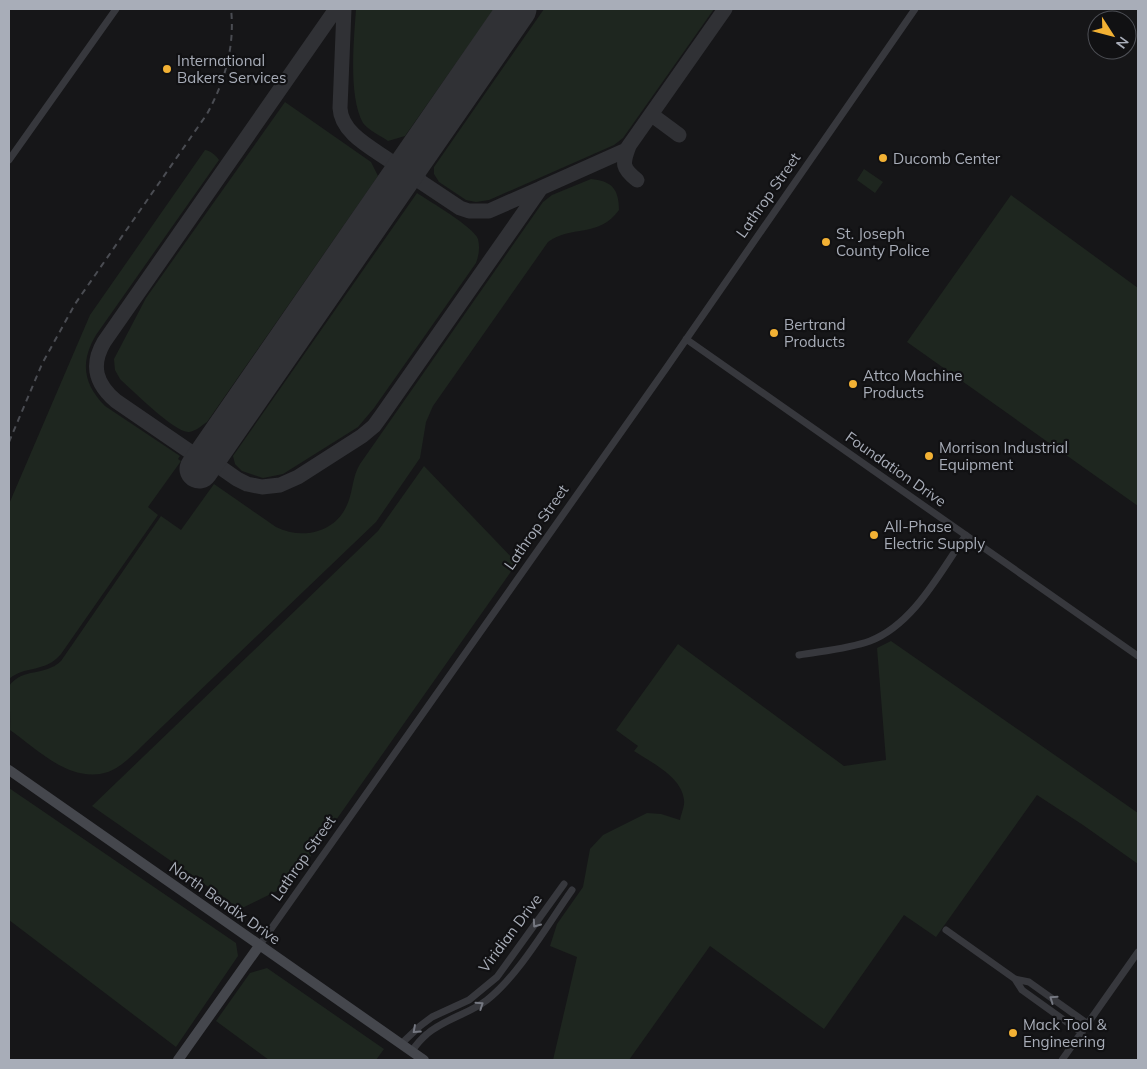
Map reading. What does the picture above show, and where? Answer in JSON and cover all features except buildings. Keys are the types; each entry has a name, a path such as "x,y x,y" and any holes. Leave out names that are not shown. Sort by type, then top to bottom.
{"street":[{"path":"9,160 116,9"},
{"name":"Lathrop Street","path":"178,1060 686,339 915,9"},
{"name":"Foundation Drive","path":"686,339 1138,656"},
{"path":"799,655 867,642 894,628 918,605 966,535"},
{"name":"North Bendix Drive","path":"9,770 424,1060"},
{"name":"Viridian Drive","path":"401,1044 432,1017 469,1000 497,977 564,884"},
{"name":"Viridian Drive","path":"412,1051 437,1026 474,1008 498,990 518,968 572,890"},
{"path":"946,930 1015,979 1022,990 1082,1033"},
{"path":"1062,1060 1138,952"},
{"path":"1015,979 1029,982 1088,1024"}],"shaded area":[{"path":"356,9 494,9 405,136 388,141 365,126 358,112 353,67"},
{"path":"544,9 714,9 623,138 614,145 489,200 476,202 466,200 439,182 434,174 434,167"},
{"path":"285,102 371,162 378,176 207,422 189,432 174,426 164,419 120,379 115,370 114,359 146,298"},
{"path":"205,150 209,151 219,160 96,335 86,364 88,381 105,406 180,456 178,459 181,461 148,507 158,515 61,654 49,664 22,672 9,679 9,504 90,315"},
{"path":"864,169 883,182 875,193 857,180"},
{"path":"591,179 604,182 612,187 619,202 619,210 611,219 603,224 594,228 566,234 548,242 433,406 426,422 420,458 376,522 134,754 108,772 81,773 56,763 10,730 9,686 21,676 48,669 61,661 161,516 181,530 214,484 276,527 286,531 307,533 317,531 326,528 342,515 360,464 543,202 552,195"},
{"path":"417,193 460,221 475,234 479,245 476,263 374,408 358,427 283,474 263,478 242,471 235,464 233,456"},
{"path":"1011,195 1138,288 1138,506 907,342"},
{"path":"424,466 517,563 291,884 240,909 92,806 378,531"},
{"path":"891,641 1138,813 1138,864 1037,795 936,937 904,915 824,1029 710,946 629,1060 553,1060 577,957 550,946 557,924 583,887 590,849 603,835 647,813 661,814 680,820 684,802 678,784 665,771 634,751 638,746 616,730 678,644 844,766 886,760 877,648"},
{"path":"9,788 236,943 238,956 176,1047 9,920"},
{"path":"267,968 384,1049 376,1060 269,1060 216,1021 250,973"}],"taxiway":[{"path":"205,462 109,395 97,374 97,359 104,342 336,9"},
{"path":"344,9 340,108 346,126 360,140 393,163 403,162 418,151"},
{"path":"207,458 247,484 262,487 280,485 298,477 362,436 374,426 541,188 626,150 725,9"},
{"path":"652,115 679,135"},
{"path":"629,146 624,162 628,172 637,180"},
{"path":"418,151 415,169 416,175 421,182 460,208 469,211 489,211 539,189"}],"runway":[{"path":"199,469 517,9"}],"railway":[{"path":"9,442 42,364 75,304 207,114 224,76 230,50 231,9"}],"place":[{"name":"International Bakers Services","path":"167,69"},
{"name":"Ducomb Center","path":"883,158"},
{"name":"St. Joseph County Police","path":"826,242"},
{"name":"Bertrand Products","path":"774,333"},
{"name":"Attco Machine Products","path":"853,384"},
{"name":"Morrison Industrial Equipment","path":"929,456"},
{"name":"All-Phase Electric Supply","path":"874,535"},
{"name":"Mack Tool & Engineering","path":"1013,1033"}]}
